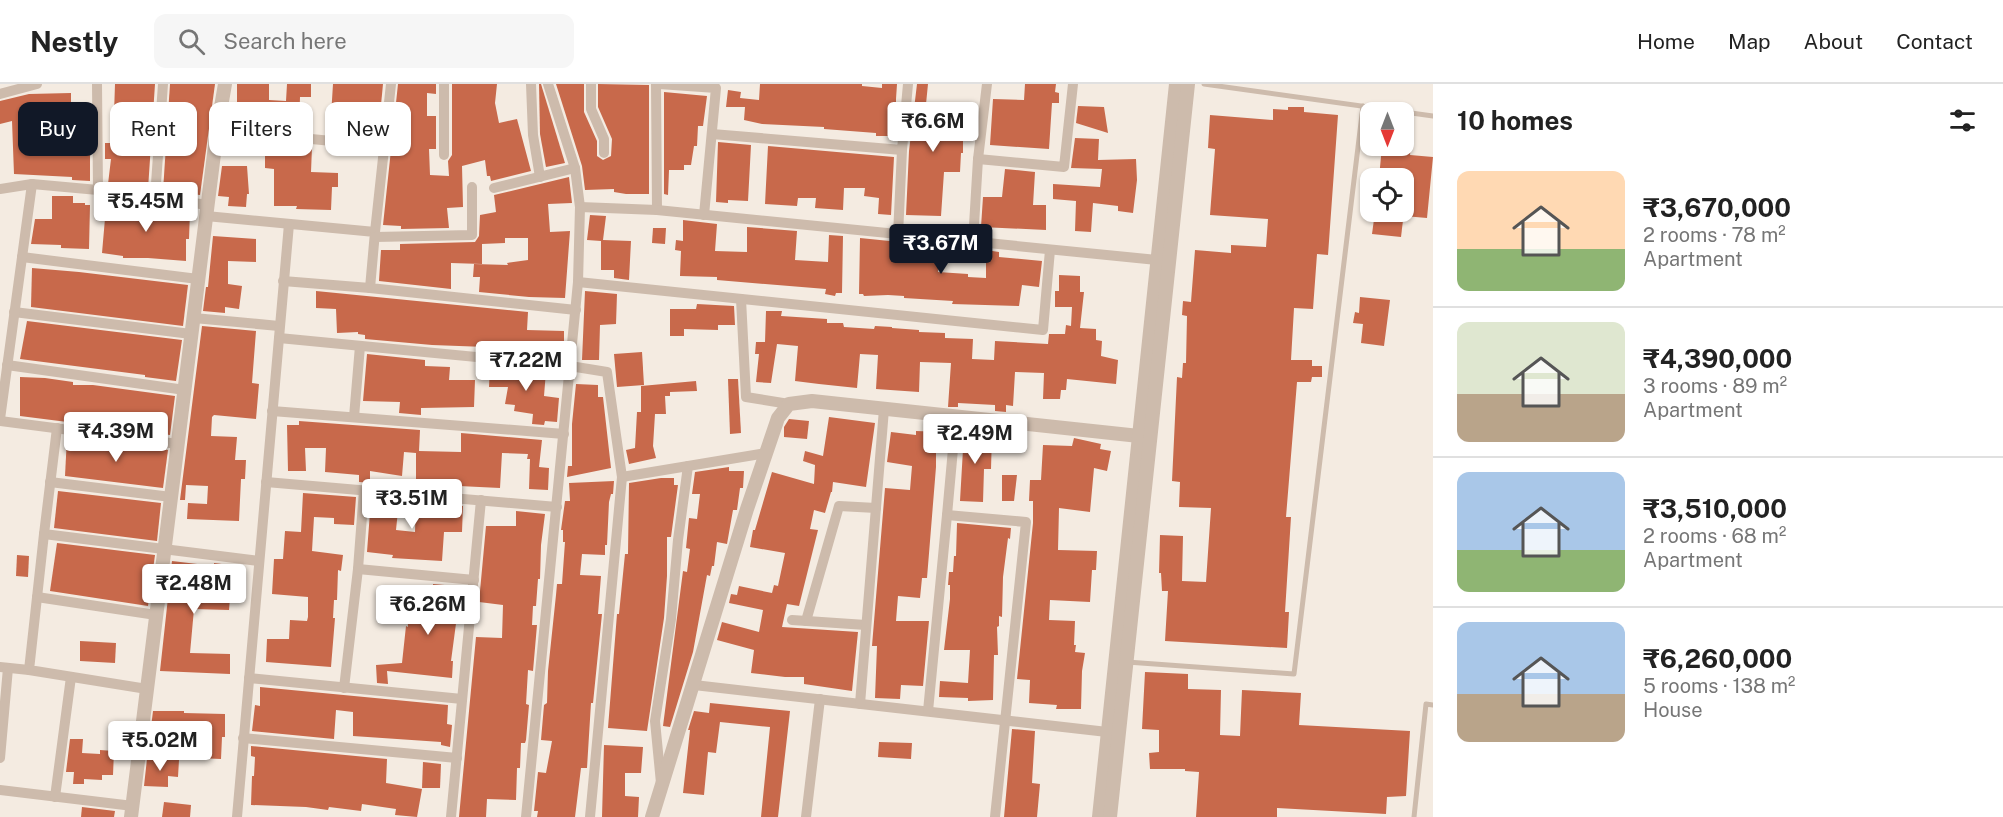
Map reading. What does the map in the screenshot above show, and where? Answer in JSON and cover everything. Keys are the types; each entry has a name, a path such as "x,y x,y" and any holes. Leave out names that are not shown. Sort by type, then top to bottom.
{"street":[{"path":"0,94 37,84"},
{"path":"98,84 98,190"},
{"path":"154,198 164,84"},
{"path":"222,102 225,84"},
{"path":"389,102 391,84"},
{"path":"444,84 444,155"},
{"path":"531,84 533,135 540,177"},
{"path":"526,817 578,282 580,207 574,168 548,84"},
{"path":"591,84 591,109 604,139 604,153"},
{"path":"657,210 658,84 716,86 704,215"},
{"path":"898,235 908,84"},
{"path":"973,242 978,159 987,84"},
{"path":"978,159 1064,167 1073,84"},
{"path":"1110,817 1114,732 1139,436 1176,84"},
{"path":"1099,817 1126,662 1188,84"},
{"path":"712,134 902,150"},
{"path":"0,790 55,797 132,812 214,156"},
{"path":"370,288 383,156"},
{"path":"494,188 574,168"},
{"path":"32,184 0,420 178,444"},
{"path":"0,189 32,184 98,190 154,198 289,224 375,234 472,235 472,187"},
{"path":"580,207 657,210 1157,260"},
{"path":"237,817 289,224"},
{"path":"578,282 1043,330 1050,250"},
{"path":"22,257 198,279"},
{"path":"284,281 576,310"},
{"path":"741,299 746,396 789,404 812,400 1139,436"},
{"path":"14,312 191,334"},
{"path":"194,318 360,346 570,366 607,372 622,477 590,817"},
{"path":"354,417 360,346"},
{"path":"7,365 185,390"},
{"path":"652,817 747,509 778,418 789,404"},
{"path":"860,704 884,408"},
{"path":"272,411 564,434"},
{"path":"928,711 957,416"},
{"path":"29,670 57,428"},
{"path":"622,477 766,453"},
{"path":"662,786 655,721 671,619 688,466"},
{"path":"50,482 171,497"},
{"path":"266,482 556,507"},
{"path":"344,688 358,569 364,490"},
{"path":"451,817 482,500"},
{"path":"806,621 839,506 876,507"},
{"path":"947,515 1026,522 995,817"},
{"path":"44,534 259,561"},
{"path":"358,569 474,580"},
{"path":"37,597 156,615"},
{"path":"792,620 866,626"},
{"path":"0,758 4,667 147,689"},
{"path":"55,797 71,677"},
{"path":"249,678 462,699"},
{"path":"694,685 1114,732"},
{"path":"806,817 820,699"},
{"path":"243,738 457,758"}],"lane":[{"path":"1203,84 1360,106"},
{"path":"1414,113 1433,116"},
{"path":"1126,662 1293,674 1360,130"},
{"path":"1414,817 1426,704 1433,705"}],"building":[{"path":"115,84 155,84 154,102 114,102"},
{"path":"170,84 215,84 213,102 209,102 209,128 200,195 163,191 165,156 197,156 197,102 169,102"},
{"path":"237,84 269,84 269,100 286,101 287,84 311,84 311,97 300,97 300,102 237,102"},
{"path":"333,84 383,84 381,102 332,102"},
{"path":"398,84 436,84 436,94 427,93 427,116 436,116 436,149 429,149 430,175 449,176 448,161 452,155 452,84 497,84 495,103 499,123 517,119 531,171 491,181 490,176 487,176 485,160 462,166 463,207 447,208 449,228 401,229 401,226 383,225 390,156 411,156 411,102 396,102"},
{"path":"539,84 541,84 565,163 546,167 540,134"},
{"path":"556,84 584,84 584,112 597,141 597,156 603,160 611,156 612,139 598,107 598,84 649,85 649,194 626,194 614,192 614,189 585,190 582,166"},
{"path":"760,84 862,84 862,86 882,88 882,84 897,84 896,103 899,103 896,136 876,136 876,133 824,129 824,127 762,124 744,120 745,107 726,107 728,90 741,92 740,98 759,100"},
{"path":"917,84 928,84 926,104 937,104 937,108 966,109 965,125 969,125 970,139 963,139 960,172 944,172 941,216 906,215 909,151"},
{"path":"1025,84 1056,84 1055,92 1059,93 1059,103 1052,103 1049,149 990,145 993,99 1024,100"},
{"path":"664,92 707,96 703,126 698,126 697,146 694,146 691,165 684,165 684,170 669,170 668,195 664,194"},
{"path":"71,93 71,102 18,102 18,156 90,156 90,181 72,180 72,177 14,174 12,121 0,124 0,101 29,94"},
{"path":"1078,106 1104,107 1108,133 1076,123"},
{"path":"1288,107 1304,107 1304,112 1338,115 1328,255 1317,254 1313,309 1294,308 1291,360 1312,360 1312,366 1322,366 1322,377 1312,377 1311,382 1297,382 1286,517 1291,517 1285,612 1289,612 1287,648 1165,641 1168,591 1162,591 1161,573 1159,573 1160,535 1183,536 1182,581 1206,582 1211,508 1179,507 1180,482 1172,481 1177,377 1182,378 1183,363 1186,363 1187,316 1182,315 1183,301 1191,302 1195,250 1231,253 1231,245 1266,247 1268,219 1210,215 1215,149 1208,148 1210,115 1273,120 1273,109 1288,110"},
{"path":"1075,138 1099,139 1098,160 1136,159 1137,180 1133,213 1118,211 1118,206 1093,203 1091,232 1075,231 1076,201 1053,199 1053,184 1100,187 1102,169 1071,168"},
{"path":"718,142 751,145 748,201 716,202"},
{"path":"105,143 110,143 110,156 150,156 148,189 108,184 111,159 105,159"},
{"path":"768,146 894,157 891,215 878,214 879,198 864,196 865,188 844,188 843,210 815,208 816,198 798,198 797,206 765,204"},
{"path":"265,156 312,156 311,172 338,173 338,187 332,187 331,210 274,206 274,169 265,168"},
{"path":"1381,156 1433,157 1427,218 1414,217 1414,168 1380,168"},
{"path":"222,166 247,166 249,194 247,194 246,207 228,206 229,197 218,196"},
{"path":"1005,169 1035,172 1033,205 1046,205 1046,230 981,227 983,197 1002,197"},
{"path":"569,177 572,203 548,204 550,232 570,231 565,298 479,292 480,277 473,277 474,264 508,265 507,263 528,260 528,238 505,238 505,243 482,244 482,264 451,263 451,289 379,281 381,250 400,250 400,244 475,242 479,236 480,215 496,212 494,195"},
{"path":"52,196 73,196 73,203 90,205 89,249 31,244 35,219 52,219"},
{"path":"106,207 190,211 186,261 123,258 123,256 102,253"},
{"path":"590,215 606,216 603,240 631,241 629,280 614,278 614,270 601,270 601,241 587,240"},
{"path":"683,220 717,224 715,251 747,252 747,227 797,231 795,260 828,262 829,235 843,236 842,293 836,293 835,296 825,294 826,289 717,280 717,277 680,276 681,251 675,250 676,240 683,241"},
{"path":"1374,222 1403,222 1401,237 1372,234"},
{"path":"653,228 666,228 665,244 652,243"},
{"path":"213,236 256,239 256,262 228,261 228,284 242,286 239,309 225,307 225,313 203,311"},
{"path":"860,238 939,246 938,272 968,274 968,277 986,278 986,250 999,252 999,257 1042,261 1039,287 1022,285 1019,306 952,304 953,301 904,298 904,296 864,296 859,294"},
{"path":"32,268 188,285 183,326 31,307"},
{"path":"1059,275 1080,276 1080,292 1084,292 1080,328 1096,329 1096,340 1102,341 1101,356 1118,360 1116,384 1067,379 1066,390 1061,390 1060,399 1043,399 1044,373 1015,372 1013,406 1006,405 1006,412 995,411 995,405 958,403 958,407 948,407 951,363 920,362 919,392 876,389 878,355 860,354 857,388 819,384 795,381 798,346 777,344 771,383 756,382 759,354 755,354 756,342 765,342 766,311 782,311 781,316 827,319 827,323 843,323 844,327 874,329 875,326 892,327 919,330 919,332 945,333 945,338 973,339 972,359 994,360 995,341 1048,344 1049,334 1065,334 1066,325 1071,326 1072,307 1055,307 1055,291 1059,291"},
{"path":"316,291 528,312 527,330 564,331 564,351 538,351 538,355 528,354 528,348 505,347 505,352 486,350 486,347 365,339 365,335 358,334 358,332 337,333 336,309 316,308"},
{"path":"585,291 617,294 616,324 600,325 599,360 582,360"},
{"path":"1360,297 1390,300 1384,346 1361,343 1363,324 1353,323 1355,312 1359,313"},
{"path":"697,304 734,306 735,325 718,325 718,330 684,329 684,336 670,336 670,309 696,309"},
{"path":"27,321 182,340 176,381 20,359"},
{"path":"202,326 256,331 252,383 259,384 256,419 214,415 212,417 211,436 237,437 235,460 246,460 245,479 241,479 239,521 187,519 188,503 207,504 208,486 186,485 185,500 180,500"},
{"path":"642,352 644,385 617,387 614,354"},
{"path":"367,354 425,360 425,366 450,367 449,380 475,380 474,407 421,408 421,415 399,413 400,402 363,401"},
{"path":"490,366 546,371 544,396 559,398 557,422 545,421 544,425 532,424 533,414 514,411 515,405 505,404 508,387 489,387"},
{"path":"20,377 45,378 73,382 73,385 93,385 175,396 170,435 20,416"},
{"path":"728,379 738,379 741,433 730,434"},
{"path":"696,381 697,391 670,392 670,396 665,396 666,414 655,414 653,446 656,458 629,464 626,450 635,448 637,412 641,412 641,386"},
{"path":"576,384 598,385 598,397 603,397 611,468 567,477 568,466 572,466 572,424"},
{"path":"829,417 875,423 866,487 833,482 825,513 814,510 810,529 818,530 799,606 787,604 782,627 858,632 852,691 804,684 804,677 751,673 754,650 717,640 722,622 759,632 763,610 729,603 731,594 737,595 739,586 772,593 774,585 778,586 785,553 750,547 753,530 755,530 772,472 814,484 815,465 803,461 805,451 823,456"},
{"path":"789,419 809,421 807,439 784,437 784,427"},
{"path":"299,421 420,430 419,451 461,452 461,433 542,440 539,467 549,468 548,490 529,489 530,459 527,459 528,454 502,453 500,488 459,486 459,481 416,479 416,453 404,452 402,476 370,471 370,483 359,482 359,475 325,472 326,448 305,448 306,471 288,471 287,425 299,425"},
{"path":"916,431 942,432 942,446 936,446 927,578 922,578 920,598 898,596 896,621 929,621 923,686 901,685 900,699 875,698 877,646 872,646 885,488 910,490 912,466 887,462 891,432 916,435"},
{"path":"964,432 992,434 991,469 984,469 983,502 960,501"},
{"path":"67,437 168,450 163,488 65,476"},
{"path":"1074,438 1101,444 1100,449 1111,451 1107,471 1094,468 1090,512 1059,508 1058,550 1097,551 1096,570 1092,570 1090,602 1050,600 1049,620 1075,621 1075,652 1085,653 1081,709 1056,709 1057,705 1029,703 1030,680 1017,679 1033,523 1033,501 1029,501 1030,480 1041,480 1043,445 1072,446"},
{"path":"729,467 729,471 744,471 743,488 740,488 737,510 733,510 727,544 717,542 714,566 712,566 710,576 707,575 693,652 670,727 663,726 683,571 687,572 690,549 686,548 689,518 697,519 700,494 692,494 695,472"},
{"path":"1002,475 1017,475 1014,501 1002,501"},
{"path":"674,478 674,485 678,485 671,537 667,537 664,618 647,731 608,728 617,614 619,614 625,554 628,554 629,483"},
{"path":"614,481 613,494 609,502 605,555 582,554 580,575 601,576 598,614 602,614 593,703 591,703 587,768 581,768 575,817 537,817 538,811 534,811 538,772 546,773 552,741 541,740 544,705 547,703 557,584 562,584 565,542 563,542 563,530 561,530 565,501 570,501 569,483"},
{"path":"58,491 161,503 157,541 54,528"},
{"path":"303,493 356,497 354,525 334,524 334,518 314,517 312,551 343,555 341,571 338,570 337,600 334,600 333,618 335,618 331,667 266,662 267,639 289,639 290,620 307,621 308,617 308,597 272,594 274,559 283,559 285,531 301,532"},
{"path":"371,499 399,501 396,530 415,532 416,502 463,506 462,532 444,532 442,561 392,558 393,555 367,552"},
{"path":"516,511 545,514 540,579 538,579 536,606 533,606 532,625 537,625 533,671 528,670 526,704 529,705 526,740 525,743 521,743 520,768 517,768 516,800 487,799 486,817 459,817 476,637 502,638 503,605 479,602 486,526 516,526"},
{"path":"957,523 1011,528 1003,577 1002,617 999,616 997,627 998,655 994,655 993,700 968,701 968,698 939,697 940,681 968,683 970,650 944,650 950,599 949,572 953,572 954,556 956,556"},
{"path":"57,543 155,555 148,606 50,591"},
{"path":"17,555 29,556 28,577 16,576"},
{"path":"172,561 237,566 237,573 232,573 229,610 194,609 190,653 230,654 230,674 160,671"},
{"path":"433,584 456,586 457,616 451,661 453,661 452,678 387,671 388,684 377,683 376,665 402,663 406,626 408,627 407,598 433,598"},
{"path":"80,641 116,643 115,663 80,661"},
{"path":"1145,672 1188,674 1188,689 1221,690 1220,735 1240,736 1242,690 1301,693 1299,725 1410,731 1406,796 1387,797 1386,814 1277,808 1277,817 1196,817 1199,772 1185,771 1185,769 1150,769 1149,753 1159,752 1159,730 1142,729"},
{"path":"260,687 448,705 447,724 452,725 450,747 441,745 441,742 353,736 353,712 336,710 334,739 252,731 255,705 260,706"},
{"path":"710,703 790,711 778,817 761,817 770,727 720,722 716,753 708,752 704,795 683,793 690,730 688,730 694,711 709,713"},
{"path":"153,711 225,714 225,737 222,737 221,759 197,758 198,736 185,736 186,728 160,729 159,737 150,736"},
{"path":"1012,729 1035,731 1032,783 1040,784 1037,817 1004,817"},
{"path":"70,739 83,739 82,753 100,754 100,750 114,751 113,775 102,775 102,780 84,779 84,784 73,784 74,772 66,772"},
{"path":"879,742 912,743 911,759 878,757"},
{"path":"604,745 643,747 641,773 625,773 625,796 639,797 638,817 602,817"},
{"path":"251,746 387,759 386,783 422,789 417,817 395,815 396,809 362,804 361,811 329,807 328,810 251,805 255,757 251,756"},
{"path":"147,759 179,760 178,777 168,776 168,787 144,786"},
{"path":"423,762 441,764 440,788 422,788"},
{"path":"164,802 191,805 190,817 162,817"},
{"path":"82,807 115,811 114,817 81,817"}]}
